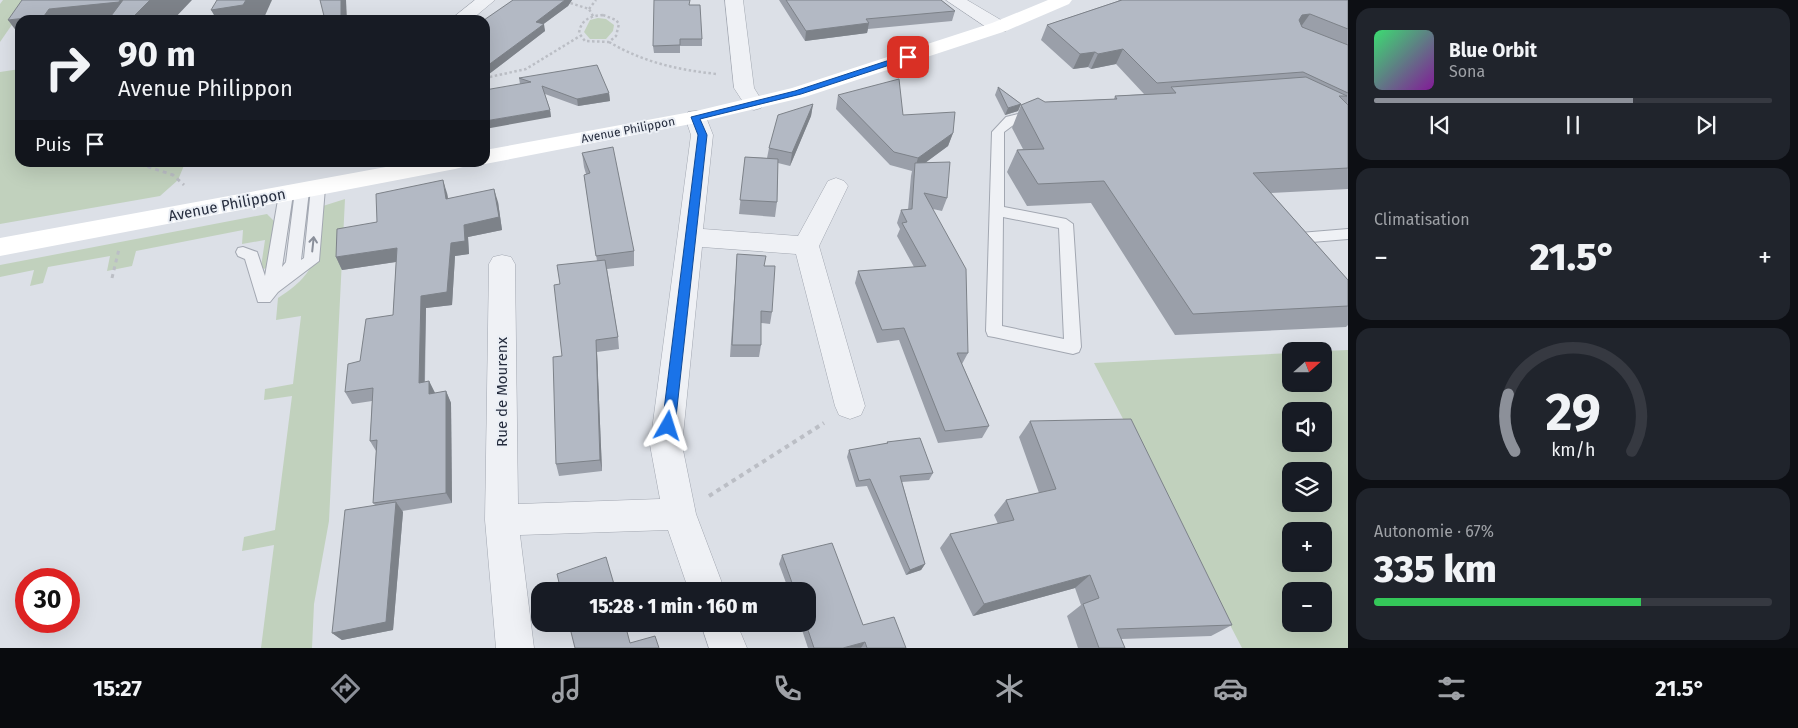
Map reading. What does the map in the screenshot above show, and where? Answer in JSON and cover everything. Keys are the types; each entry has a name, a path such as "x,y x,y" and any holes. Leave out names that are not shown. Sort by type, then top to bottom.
{"street":[{"path":"466,15 486,0"},
{"path":"734,0 744,88 754,104"},
{"path":"955,0 999,27"},
{"name":"Avenue Philippon","path":"490,156 696,117 754,104 798,92 999,27 1063,0"},
{"path":"696,117 702,135 666,445 679,514 704,582"},
{"name":"Avenue Philippon","path":"0,247 302,191 419,167"},
{"path":"836,186 806,246 850,406"},
{"path":"689,237 806,246"},
{"name":"Rue de Mourenx","path":"502,264 502,520 515,648"},
{"path":"502,520 679,514"},
{"path":"722,632 728,648"}],"lane":[{"path":"997,211 1066,224 1073,347 994,331 998,132 1003,122 1013,117 1058,112"},
{"path":"271,290 302,191"},
{"path":"243,252 252,256 264,298 271,290 311,261 302,191"},
{"path":"1301,253 1288,239 1348,234"}],"path":[{"path":"561,0 589,9 593,16"},
{"path":"589,9 596,0"},
{"path":"609,42 616,36 619,24 609,17 593,16 583,21 578,29 580,36 585,41 609,42 626,53 651,63 697,72 742,77"},
{"path":"490,77 526,69 580,36"},
{"path":"147,167 172,175 184,185"},
{"path":"679,514 850,406"}],"green space":[{"path":"3,0 29,0 19,15 15,15 15,20 0,42 0,4"},
{"path":"606,19 614,25 613,31 606,39 590,39 584,32 590,20"},
{"path":"15,70 15,167 183,167 178,180 160,196 0,224 0,72"},
{"path":"345,199 329,521 314,604 312,648 261,648 274,545 242,551 244,537 275,530 292,396 264,400 265,389 293,384 301,316 276,320 278,298 302,278 314,259 323,206"},
{"path":"267,214 274,221 267,267 264,269 261,267 265,240 242,244 243,230 136,251 132,266 107,271 110,256 48,267 43,283 30,286 34,270 0,277 0,265"},
{"path":"1348,350 1348,648 1242,648 1094,363 1282,353 1282,392 1332,392 1332,351"}],"building":[{"path":"22,0 120,0 119,2 49,9 45,15 15,15 15,19 8,20"},
{"path":"123,0 150,0 135,15 112,15"},
{"path":"217,0 246,0 243,5 211,10"},
{"path":"320,0 341,0 341,15 324,15"},
{"path":"513,0 565,0 536,22 544,24 490,64 490,16"},
{"path":"654,0 690,0 689,5 700,5 702,39 680,39 680,45 653,46"},
{"path":"786,0 941,0 955,11 866,19 869,23 806,31"},
{"path":"1122,0 1348,0 1348,29 1310,14 1302,15 1299,20 1302,27 1348,45 1348,93 1303,72 1157,83 1123,49 1098,54 1095,52 1080,54 1047,25"},
{"path":"597,65 609,93 577,99 542,86 550,110 490,120 490,89 531,82 519,78"},
{"path":"1306,77 1347,96 1339,96 1348,105 1348,168 1253,173 1348,280 1348,306 1193,314 1104,181 1038,184 1017,150 1044,149 1021,105 1038,98 1045,102 1117,99 1115,96 1176,93 1171,87"},
{"path":"899,79 903,115 955,112 953,133 918,158 894,152 838,95"},
{"path":"998,87 1021,104 1008,108"},
{"path":"813,104 792,153 769,148 778,115"},
{"path":"613,147 634,251 596,256 584,175 590,173 582,153"},
{"path":"745,157 778,159 777,202 740,200"},
{"path":"950,162 947,198 924,193 966,269 968,353 957,353 989,426 945,431 904,328 882,330 858,271 926,266 902,223 907,222 901,210 912,209 915,163"},
{"path":"443,180 446,199 494,189 499,217 464,225 465,241 451,243 447,292 421,296 419,383 429,381 429,394 446,391 446,493 373,503 377,440 370,441 373,388 345,392 348,364 360,361 366,319 393,315 397,248 336,257 337,229 377,222 376,194"},
{"path":"737,254 766,256 764,266 775,266 772,312 761,311 761,345 732,345"},
{"path":"605,260 618,337 596,340 600,460 556,464 553,357 562,356 554,285 560,284 557,265"},
{"path":"1131,419 1232,625 1117,629 1125,648 1099,648 1083,604 1099,598 1090,575 984,604 950,534 1014,520 1006,500 1056,489 1030,421"},
{"path":"920,438 933,473 900,476 925,564 910,570 870,479 859,481 849,450 887,442"},
{"path":"396,502 386,622 332,633 345,510"},
{"path":"832,543 863,625 894,617 906,648 867,648 865,642 843,648 814,648 809,632 816,632 816,582 792,582 782,555"},
{"path":"606,557 613,582 559,582 557,574"},
{"path":"571,632 627,632 630,643 655,636 659,648 575,648"}],"route":[{"path":"668,426 702,135 696,117 798,92 908,57"}]}
